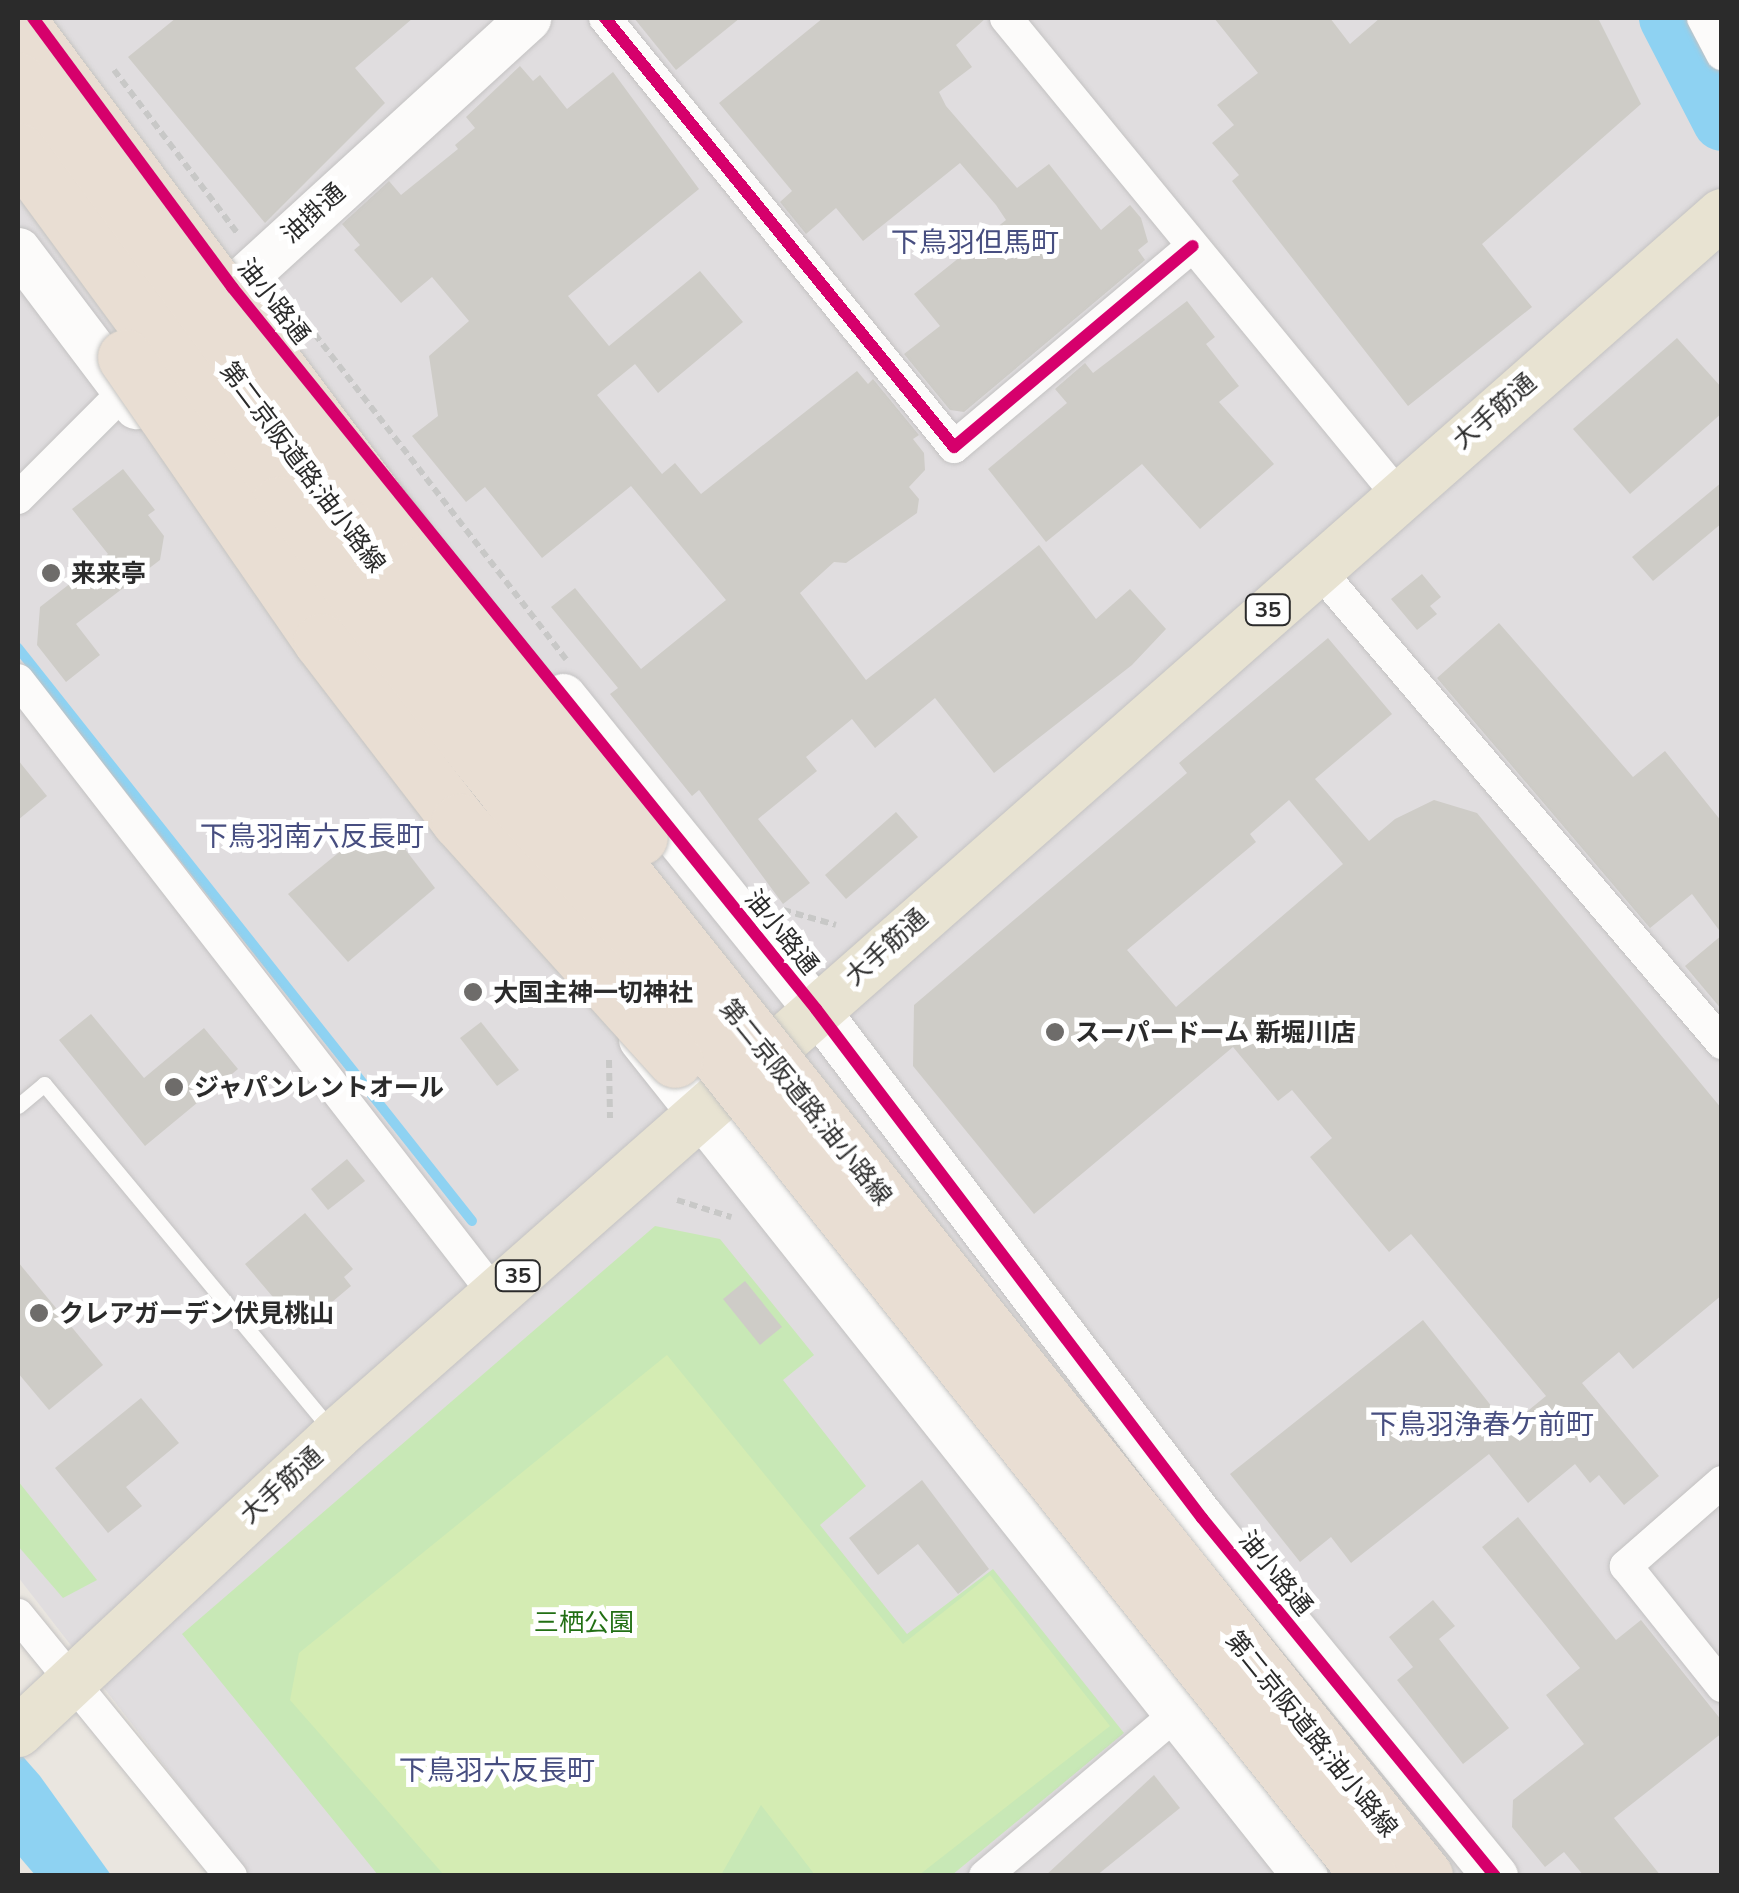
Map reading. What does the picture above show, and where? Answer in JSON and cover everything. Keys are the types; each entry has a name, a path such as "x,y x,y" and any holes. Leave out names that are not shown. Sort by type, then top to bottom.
{"highway":[{"path":"18,20 424,563 755,988 908,1266"},
{"name":"第二京阪道路;油小路線","path":"18,80 347,527 1369,1876"},
{"name":"第二京阪道路;油小路線","path":"18,150 278,504 908,1266 1425,1876"},
{"path":"18,193 320,641 459,820 636,1020 908,1266"}],"main road":[{"name":"大手筋通","path":"18,1732 336,1435 1398,494 1722,214"}],"street":[{"name":"油小路通","path":"33,18 246,275 816,1009 1202,1518 1495,1876"},
{"name":"油掛通","path":"18,498 246,275 528,18"},
{"path":"605,18 954,446 1193,246"},
{"path":"1006,18 1398,494"},
{"path":"1703,18 1722,54"},
{"path":"18,250 124,392 370,689 700,1114 1304,1876"},
{"path":"1316,567 1722,1043"},
{"path":"18,680 496,1296"},
{"path":"1722,1482 1626,1566 1722,1686"},
{"path":"18,1614 63,1691 232,1876"},
{"path":"984,1876 1174,1715"}],"lane":[{"path":"18,1106 44,1084 336,1435"}],"path":[{"path":"104,58 246,275 574,668"},
{"path":"771,907 836,925"},
{"path":"678,1200 714,1208 740,1226"}],"shaded area":[{"path":"18,18 1721,18 1721,1875 249,1875 18,1577"}],"green space":[{"name":"三栖公園","path":"655,1226 720,1239 814,1355 783,1380 866,1486 820,1525 907,1634 993,1569 1124,1733 952,1875 378,1875 182,1634"},
{"name":"三栖公園","path":"667,1355 903,1644 990,1575 1110,1726 919,1875 815,1875 761,1805 721,1875 444,1875 290,1700 299,1653"},
{"path":"18,1481 97,1580 63,1598 18,1546"}],"water":[{"path":"18,1751 111,1875 35,1875 18,1855"}],"building":[{"path":"176,18 413,18 355,68 385,103 265,223 128,57"},
{"path":"634,18 740,18 676,70"},
{"path":"823,18 986,18 956,45 972,67 939,92 946,106 1017,188 1049,164 1101,230 1130,205 1141,218 1148,242 1138,250 1145,260 964,412 950,410 904,354 940,326 914,294 1006,220 996,205 960,163 863,241 836,208 806,234 780,202 792,191 719,103"},
{"path":"1214,18 1330,18 1350,44 1380,18 1598,18 1641,104 1482,244 1532,307 1408,406 1232,181 1239,175 1212,143 1234,125 1217,105 1258,73"},
{"path":"520,66 533,81 540,75 567,109 613,72 699,189 568,296 609,346 700,271 743,322 658,393 635,364 597,395 662,474 675,463 701,494 857,371 868,384 873,379 919,435 913,439 924,453 925,470 909,487 919,499 917,513 846,563 834,562 800,593 866,680 1039,545 1096,619 1130,589 1166,629 1132,665 994,773 935,698 875,748 852,719 806,757 817,771 758,819 810,883 783,904 699,790 692,796 610,694 618,688 551,607 575,588 641,669 726,600 631,486 542,558 485,487 466,502 412,436 438,416 429,356 469,321 432,277 401,303 354,250 360,245 342,224 389,181 401,195 458,149 455,145 475,128 466,117"},
{"path":"1187,301 1215,337 1206,344 1239,386 1219,402 1274,464 1200,529 1142,464 1046,542 988,469 1067,403 1055,389 1085,363 1093,373"},
{"path":"1677,338 1722,388 1722,413 1630,494 1573,429"},
{"path":"123,469 155,510 148,515 164,536 160,560 76,624 100,655 66,682 37,645 40,607 108,554 72,509"},
{"path":"1722,482 1722,523 1653,581 1632,557"},
{"path":"1422,574 1441,597 1430,606 1437,614 1417,630 1391,599"},
{"path":"1499,623 1633,777 1665,751 1722,822 1722,934 1692,894 1650,928 1437,678"},
{"path":"1328,638 1392,714 1315,779 1369,841 1395,819 1434,800 1477,813 1722,1109 1722,1295 1633,1369 1619,1352 1582,1383 1659,1476 1624,1505 1599,1475 1590,1483 1575,1464 1528,1503 1489,1454 1351,1563 1331,1537 1300,1562 1230,1474 1423,1320 1508,1427 1546,1396 1411,1234 1389,1252 1310,1157 1332,1138 1292,1090 1278,1101 1233,1047 1034,1214 913,1066 914,1005 1187,773 1179,763","holes":["1289,800 1343,864 1176,1007 1127,950 1256,842 1250,834"]},
{"path":"18,760 47,796 18,820"},
{"path":"896,812 918,837 846,899 825,875"},
{"path":"381,818 435,888 348,962 288,894"},
{"path":"1722,935 1722,1010 1685,966"},
{"name":"ジャパンレントオール","path":"91,1014 144,1078 204,1028 238,1069 145,1146 59,1040"},
{"path":"481,1022 519,1070 497,1086 460,1038"},
{"path":"347,1159 365,1181 328,1210 311,1189"},
{"path":"305,1213 353,1269 344,1277 351,1286 300,1329 245,1264"},
{"name":"クレアガーデン伏見桃山","path":"18,1262 103,1365 49,1410 18,1373"},
{"path":"745,1281 782,1327 760,1345 723,1299"},
{"path":"141,1398 179,1443 126,1487 142,1506 108,1533 55,1468"},
{"path":"922,1480 989,1569 958,1594 918,1544 878,1575 849,1538"},
{"path":"1518,1517 1616,1640 1641,1620 1722,1721 1722,1733 1614,1818 1661,1876 1584,1876 1564,1852 1545,1867 1512,1827 1513,1800 1584,1744 1546,1695 1580,1668 1482,1547"},
{"path":"1433,1600 1455,1626 1439,1639 1509,1728 1463,1764 1397,1680 1413,1667 1389,1637"},
{"path":"1154,1775 1180,1808 1096,1876 1045,1876"}],"waterway":[{"path":"1668,18 1722,122"},
{"path":"18,648 472,1221"}],"cycle path":[{"path":"33,18 232,287 816,1009 1202,1518 1495,1876"},
{"path":"605,18 954,447 1193,246"}],"place":[{"name":"来来亭","path":"51,573"},
{"name":"大国主神一切神社","path":"473,992"},
{"name":"スーパードーム 新堀川店","path":"1055,1032"},
{"name":"ジャパンレントオール","path":"174,1087"},
{"name":"クレアガーデン伏見桃山","path":"39,1313"}],"district":[{"name":"下鳥羽但馬町","path":"975,242"},
{"name":"下鳥羽南六反長町","path":"312,836"},
{"name":"下鳥羽浄春ケ前町","path":"1482,1424"},
{"name":"下鳥羽六反長町","path":"497,1770"}]}
